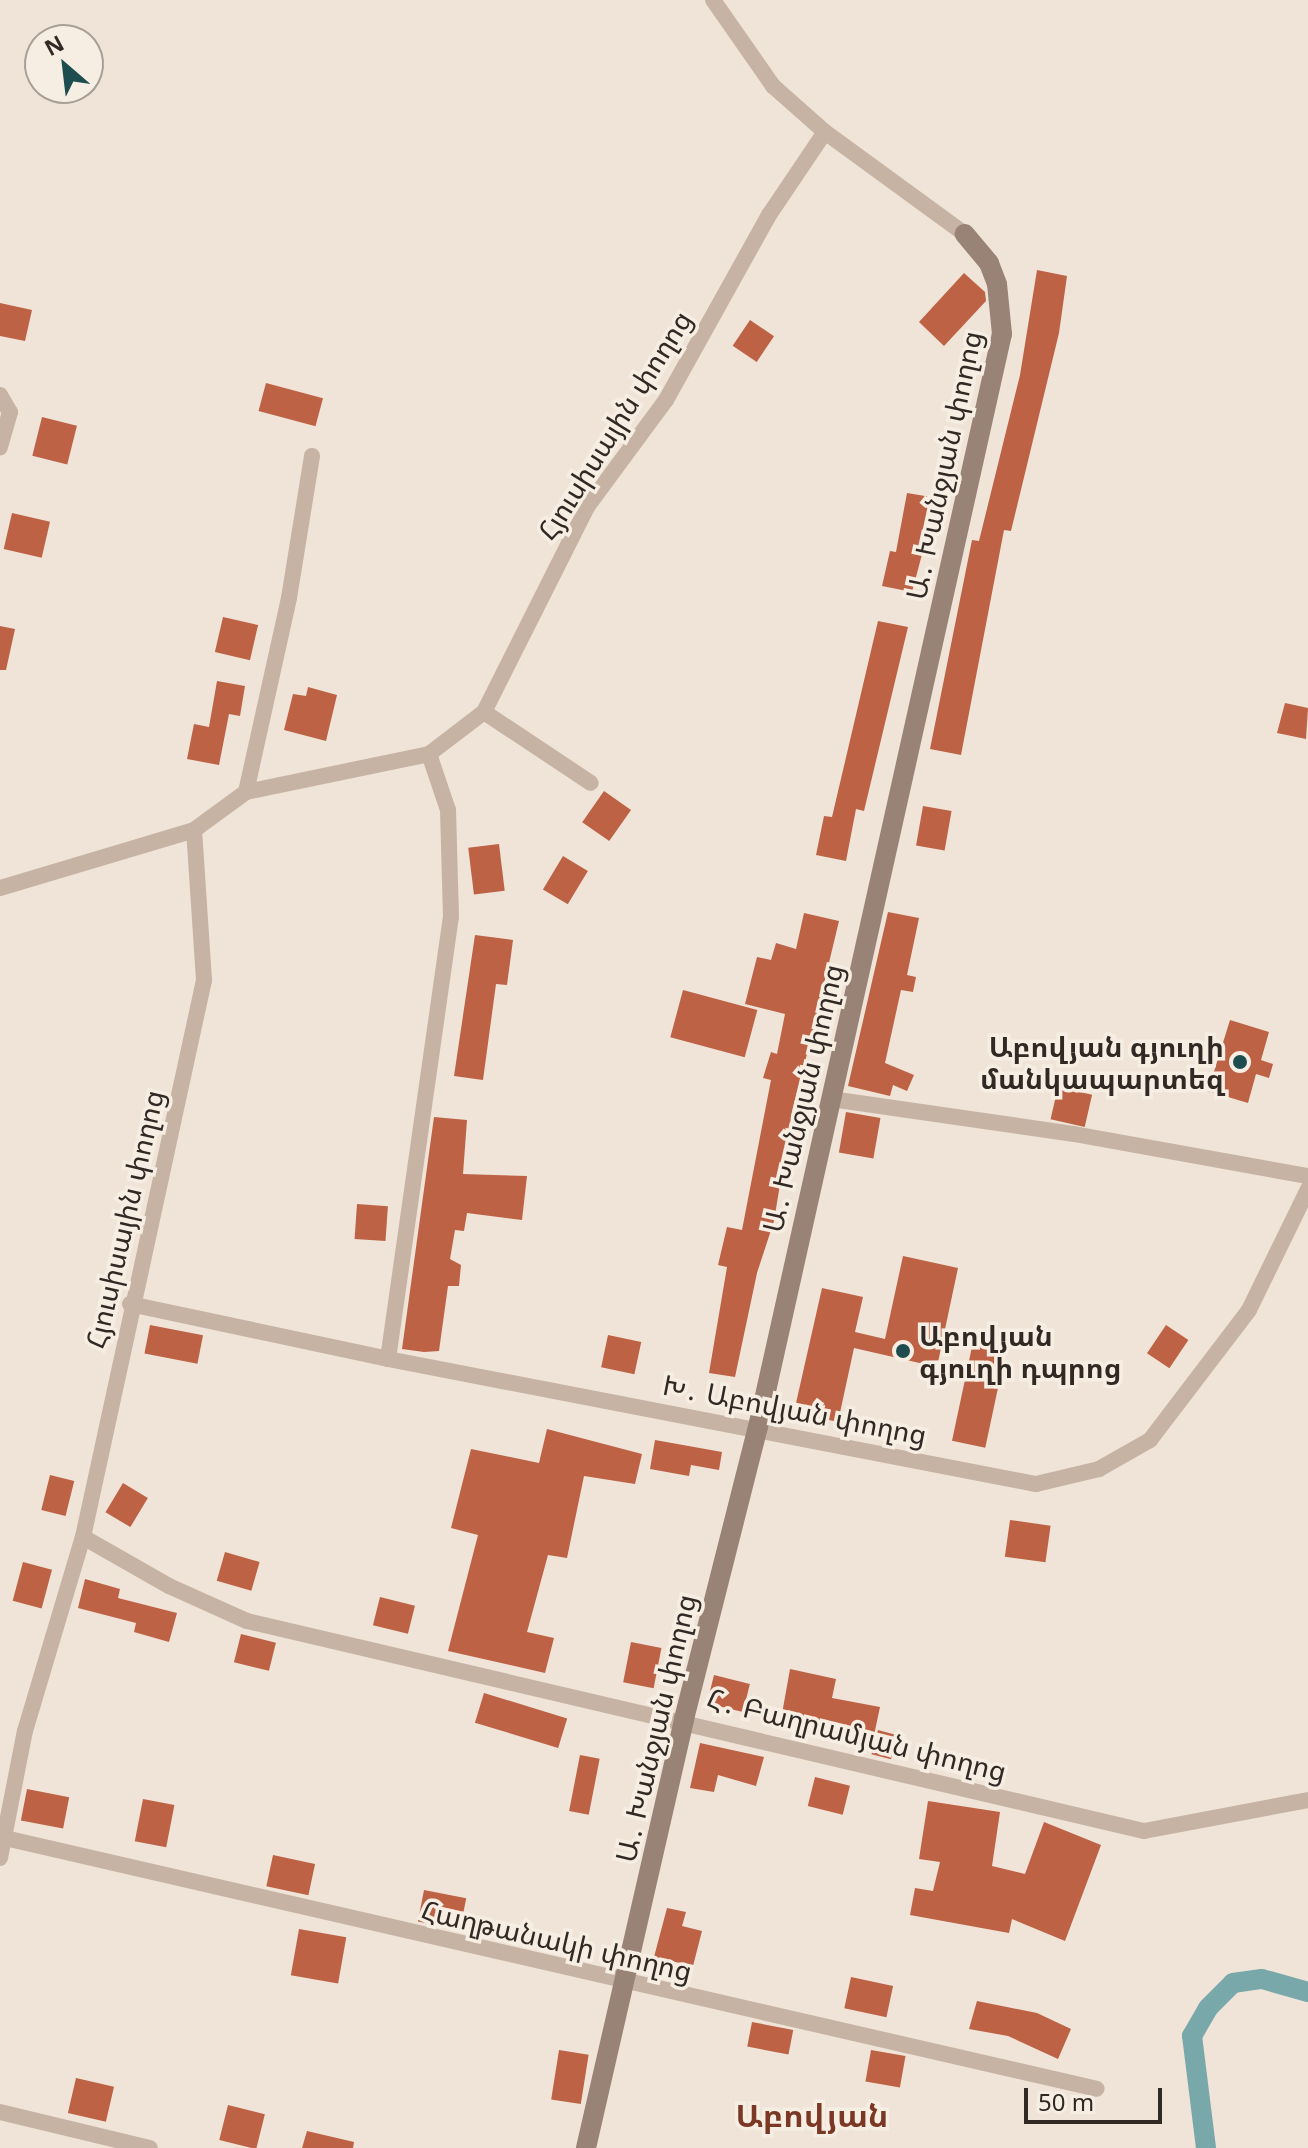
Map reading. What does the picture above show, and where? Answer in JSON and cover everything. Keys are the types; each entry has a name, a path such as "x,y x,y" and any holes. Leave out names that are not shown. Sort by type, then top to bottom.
{"street":[{"name":"Ա․ Խանջյան փողոց","path":"586,2148 684,1719 758,1427 1002,334 997,284 989,263 965,234 825,132 773,86 713,0"},
{"name":"Հյուսիսային փողոց","path":"0,1858 25,1731 83,1537 130,1304 204,980 194,830 246,792 429,754 484,712 587,507 666,400 769,215 825,132"},
{"path":"0,395 10,412 0,448"},
{"path":"246,792 289,598 312,456"},
{"path":"484,712 591,783"},
{"path":"388,1359 451,917 448,810 429,754"},
{"path":"0,888 194,830"},
{"path":"831,1099 1074,1134 1308,1176"},
{"name":"Խ․ Աբովյան փողոց","path":"130,1304 388,1359 758,1427 1036,1484 1099,1469 1150,1440 1249,1310 1308,1189"},
{"name":"Հ․ Բաղրամյան փողոց","path":"83,1537 169,1586 247,1621 684,1719 1144,1831 1308,1800"},
{"name":"Հաղթանակի փողոց","path":"5,1838 623,1983 1097,2089"},
{"path":"0,2112 150,2148"}],"building":[{"path":"1037,270 1067,276 1059,333 1011,531 1004,530 961,755 930,749 972,540 979,541 1020,375"},
{"path":"964,273 985,292 986,301 944,346 919,322"},
{"path":"0,303 32,310 25,341 0,336"},
{"path":"750,320 774,336 757,362 733,346"},
{"path":"266,383 323,398 315,426 258,411"},
{"path":"42,417 77,426 67,465 32,456"},
{"path":"907,493 937,498 912,592 882,586 890,551 896,552"},
{"path":"12,513 50,522 42,558 4,549"},
{"path":"223,617 258,625 250,660 215,652"},
{"path":"878,621 908,627 864,811 856,809 846,861 816,855 824,816 832,817"},
{"path":"0,626 15,629 6,670 0,670"},
{"path":"217,681 245,686 240,716 229,714 219,765 187,759 194,724 209,727"},
{"path":"308,687 337,695 326,741 284,730 293,694 306,696"},
{"path":"1285,703 1308,708 1306,739 1277,733"},
{"path":"604,791 631,810 609,841 582,822"},
{"path":"923,806 952,811 945,850 916,845"},
{"path":"499,844 505,891 474,894 468,848"},
{"path":"563,856 588,871 568,904 543,889"},
{"path":"888,912 919,918 907,975 916,977 913,992 901,990 885,1063 914,1075 907,1091 893,1085 890,1096 848,1086"},
{"path":"804,913 839,921 821,996 831,998 826,1018 817,1016 792,1111 774,1221 757,1273 735,1377 709,1373 727,1267 718,1265 727,1227 742,1230 771,1080 763,1078 771,1052 777,1054 785,1014 745,1004 757,957 771,960 776,943 796,949"},
{"path":"475,935 513,940 507,985 496,984 483,1080 454,1076"},
{"path":"683,990 757,1010 745,1057 670,1037"},
{"path":"1230,1020 1269,1032 1261,1060 1273,1064 1269,1078 1256,1074 1248,1103 1208,1091"},
{"path":"1058,1087 1092,1095 1085,1127 1051,1119"},
{"path":"846,1112 880,1118 873,1158 839,1152"},
{"path":"434,1117 467,1120 463,1174 527,1176 522,1220 467,1213 464,1231 455,1230 450,1259 461,1265 459,1286 448,1286 439,1351 424,1352 402,1349"},
{"path":"357,1204 388,1206 385,1241 355,1239"},
{"name":"Աբովյան գյուղի դպրոց","path":"903,1256 958,1268 937,1367 854,1348 838,1422 794,1412 822,1288 863,1297 855,1332 885,1339"},
{"path":"150,1325 203,1335 197,1364 144,1353"},
{"path":"1166,1325 1188,1340 1169,1368 1147,1353"},
{"path":"608,1335 641,1342 634,1374 601,1367"},
{"path":"973,1342 1006,1349 985,1448 952,1441"},
{"path":"547,1429 642,1454 635,1484 584,1476 567,1558 548,1555 527,1632 554,1638 545,1673 448,1651 478,1535 451,1528 471,1449 539,1463"},
{"path":"655,1440 722,1452 719,1470 691,1465 689,1476 650,1469"},
{"path":"50,1475 74,1481 66,1516 41,1510"},
{"path":"123,1483 148,1498 130,1527 105,1512"},
{"path":"1010,1520 1051,1526 1045,1562 1005,1557"},
{"path":"225,1552 260,1562 251,1591 217,1581"},
{"path":"23,1562 52,1570 42,1608 13,1601"},
{"path":"85,1579 120,1589 118,1598 177,1613 169,1642 134,1632 136,1623 78,1608"},
{"path":"380,1597 415,1606 408,1634 373,1625"},
{"path":"241,1634 276,1643 269,1671 234,1662"},
{"path":"631,1642 661,1648 654,1688 623,1682"},
{"path":"790,1669 836,1679 832,1698 880,1707 873,1740 826,1730 824,1737 780,1725"},
{"path":"714,1675 750,1684 743,1712 707,1703"},
{"path":"484,1693 567,1718 558,1748 475,1723"},
{"path":"878,1730 897,1735 891,1759 872,1754"},
{"path":"700,1743 764,1757 756,1786 718,1775 714,1792 690,1788"},
{"path":"580,1755 600,1759 589,1815 569,1811"},
{"path":"815,1777 850,1786 843,1815 808,1806"},
{"path":"27,1789 69,1797 63,1829 21,1820"},
{"path":"143,1799 174,1805 166,1847 135,1841"},
{"path":"928,1801 1000,1812 992,1866 1025,1874 1044,1822 1101,1845 1065,1941 1012,1919 1009,1933 910,1915 915,1888 933,1891 940,1862 919,1859"},
{"path":"273,1855 315,1864 308,1895 266,1886"},
{"path":"424,1890 466,1898 460,1930 418,1921"},
{"path":"667,1908 686,1912 682,1926 702,1931 693,1966 654,1957"},
{"path":"299,1929 346,1937 338,1984 291,1975"},
{"path":"851,1977 893,1986 886,2017 844,2008"},
{"path":"977,2001 1037,2013 1071,2029 1058,2059 1008,2036 969,2029"},
{"path":"752,2022 793,2030 788,2055 747,2047"},
{"path":"559,2050 589,2055 581,2104 551,2099"},
{"path":"871,2050 905,2056 900,2088 865,2082"},
{"path":"76,2078 114,2087 106,2122 68,2113"},
{"path":"228,2105 265,2114 256,2148 219,2140"},
{"path":"307,2131 354,2142 353,2148 302,2148"}],"waterway":[{"path":"1206,2148 1192,2036 1208,2008 1233,1983 1262,1979 1308,1992"}],"place":[{"name":"Աբովյան գյուղի մանկապարտեզ","path":"1240,1062"},
{"name":"Աբովյան գյուղի դպրոց","path":"903,1351"}],"district":[{"name":"Աբովյան","path":"812,2115"}]}
